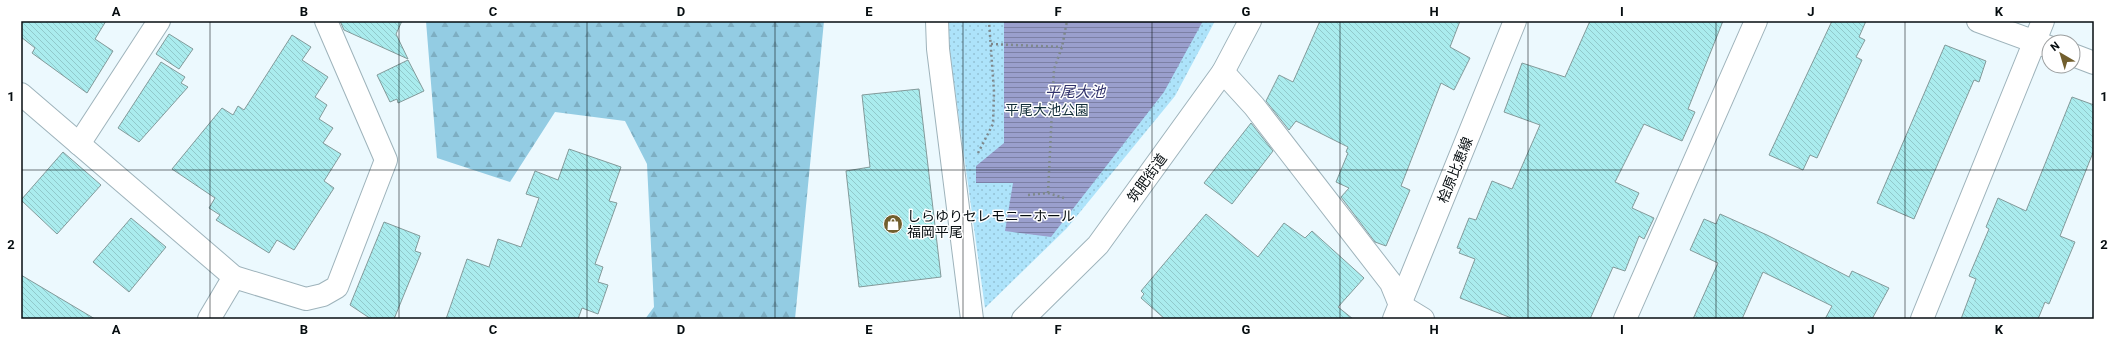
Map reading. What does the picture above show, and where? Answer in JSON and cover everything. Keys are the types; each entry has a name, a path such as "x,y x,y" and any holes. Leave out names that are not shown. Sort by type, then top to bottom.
{"street":[{"path":"79,144 159,21"},
{"path":"21,94 234,277 306,299 323,295 337,287 386,160 326,21"},
{"path":"937,21 939,57 972,319"},
{"name":"筑肥街道","path":"1023,319 1098,245 1223,72 1250,21"},
{"name":"桧原比恵線","path":"1397,312 1515,21"},
{"path":"1625,319 1756,21"},
{"path":"1978,21 2041,44"},
{"path":"2042,34 2043,21"},
{"path":"1922,319 2041,46"},
{"path":"2081,58 2094,63"},
{"path":"1223,72 1254,106 1391,283 1397,312 1423,319"},
{"path":"209,319 234,277"}],"path":[{"path":"976,156 993,124 994,92 989,21"},
{"path":"1048,193 1054,69 1062,48 1068,21"},
{"path":"991,44 1062,48"},
{"path":"1028,195 1048,193 1064,198"}],"green space":[{"path":"426,21 824,21 795,319 645,319 654,307 647,164 625,121 555,112 510,182 437,158"},
{"name":"平尾大池","path":"948,21 1215,21 1175,96 1067,228 985,308 948,39"}],"water":[{"name":"平尾大池","path":"1004,21 1203,21 1164,92 1051,237 1005,231 1013,183 976,183 976,166 1004,143"}],"building":[{"path":"21,21 106,21 95,39 113,51 87,93 32,53 35,48 21,37"},
{"path":"340,21 402,21 396,34 408,59 344,30"},
{"path":"1320,21 1460,21 1450,47 1470,58 1454,90 1441,83 1401,186 1410,190 1386,246 1375,242 1341,197 1349,188 1336,182 1348,153 1346,152 1348,147 1296,121 1289,130 1266,101 1279,75 1293,82"},
{"path":"1590,21 1723,21 1688,109 1695,112 1682,141 1644,124 1615,182 1639,193 1632,208 1654,218 1644,239 1639,236 1625,271 1613,267 1590,319 1514,319 1460,298 1475,259 1459,253 1461,249 1457,248 1469,218 1476,220 1492,181 1512,189 1540,125 1504,112 1522,63 1565,77"},
{"path":"1832,21 1866,21 1859,37 1865,40 1856,57 1862,60 1817,158 1810,155 1803,170 1769,155"},
{"path":"169,34 193,49 179,69 156,54"},
{"path":"292,35 311,47 302,60 328,77 315,97 327,105 319,119 333,128 323,143 341,154 324,181 334,188 294,250 277,240 269,253 216,220 220,215 209,208 215,198 172,169 222,108 233,115 238,106 244,110"},
{"path":"1945,45 1986,61 1979,82 1974,80 1914,219 1877,203"},
{"path":"408,60 424,91 398,103 397,99 390,102 377,75"},
{"path":"161,62 185,77 181,83 188,87 139,142 118,128"},
{"name":"しらゆりセレモニーホール 福岡平尾","path":"919,89 941,277 859,287 846,171 870,167 862,95"},
{"path":"2072,97 2094,105 2094,150 2060,236 2075,242 2049,304 2045,302 2038,319 1961,319 1976,279 1969,276 1989,229 1986,227 1998,198 2026,211"},
{"path":"1251,123 1273,151 1232,204 1204,183"},
{"path":"569,149 621,167 609,201 617,203 595,264 603,267 598,282 608,285 598,314 582,308 578,319 446,319 467,259 489,267 498,239 521,247 539,198 526,194 535,171 558,180"},
{"path":"63,152 101,185 57,234 21,200"},
{"path":"1206,214 1258,257 1284,223 1305,238 1312,231 1364,278 1338,307 1353,319 1165,319 1141,298 1144,294 1141,291"},
{"path":"1720,214 1767,235 1849,277 1852,271 1889,288 1872,319 1825,319 1832,306 1763,272 1742,319 1693,319 1718,263 1690,250 1704,219 1716,224"},
{"path":"131,218 166,247 129,292 93,262"},
{"path":"384,222 420,236 415,251 421,253 394,319 371,319 350,305"},
{"path":"21,275 95,319 21,319"}],"place":[{"name":"しらゆりセレモニーホール 福岡平尾","path":"893,224"}],"park label":[{"name":"平尾大池公園","path":"1047,110"}]}
